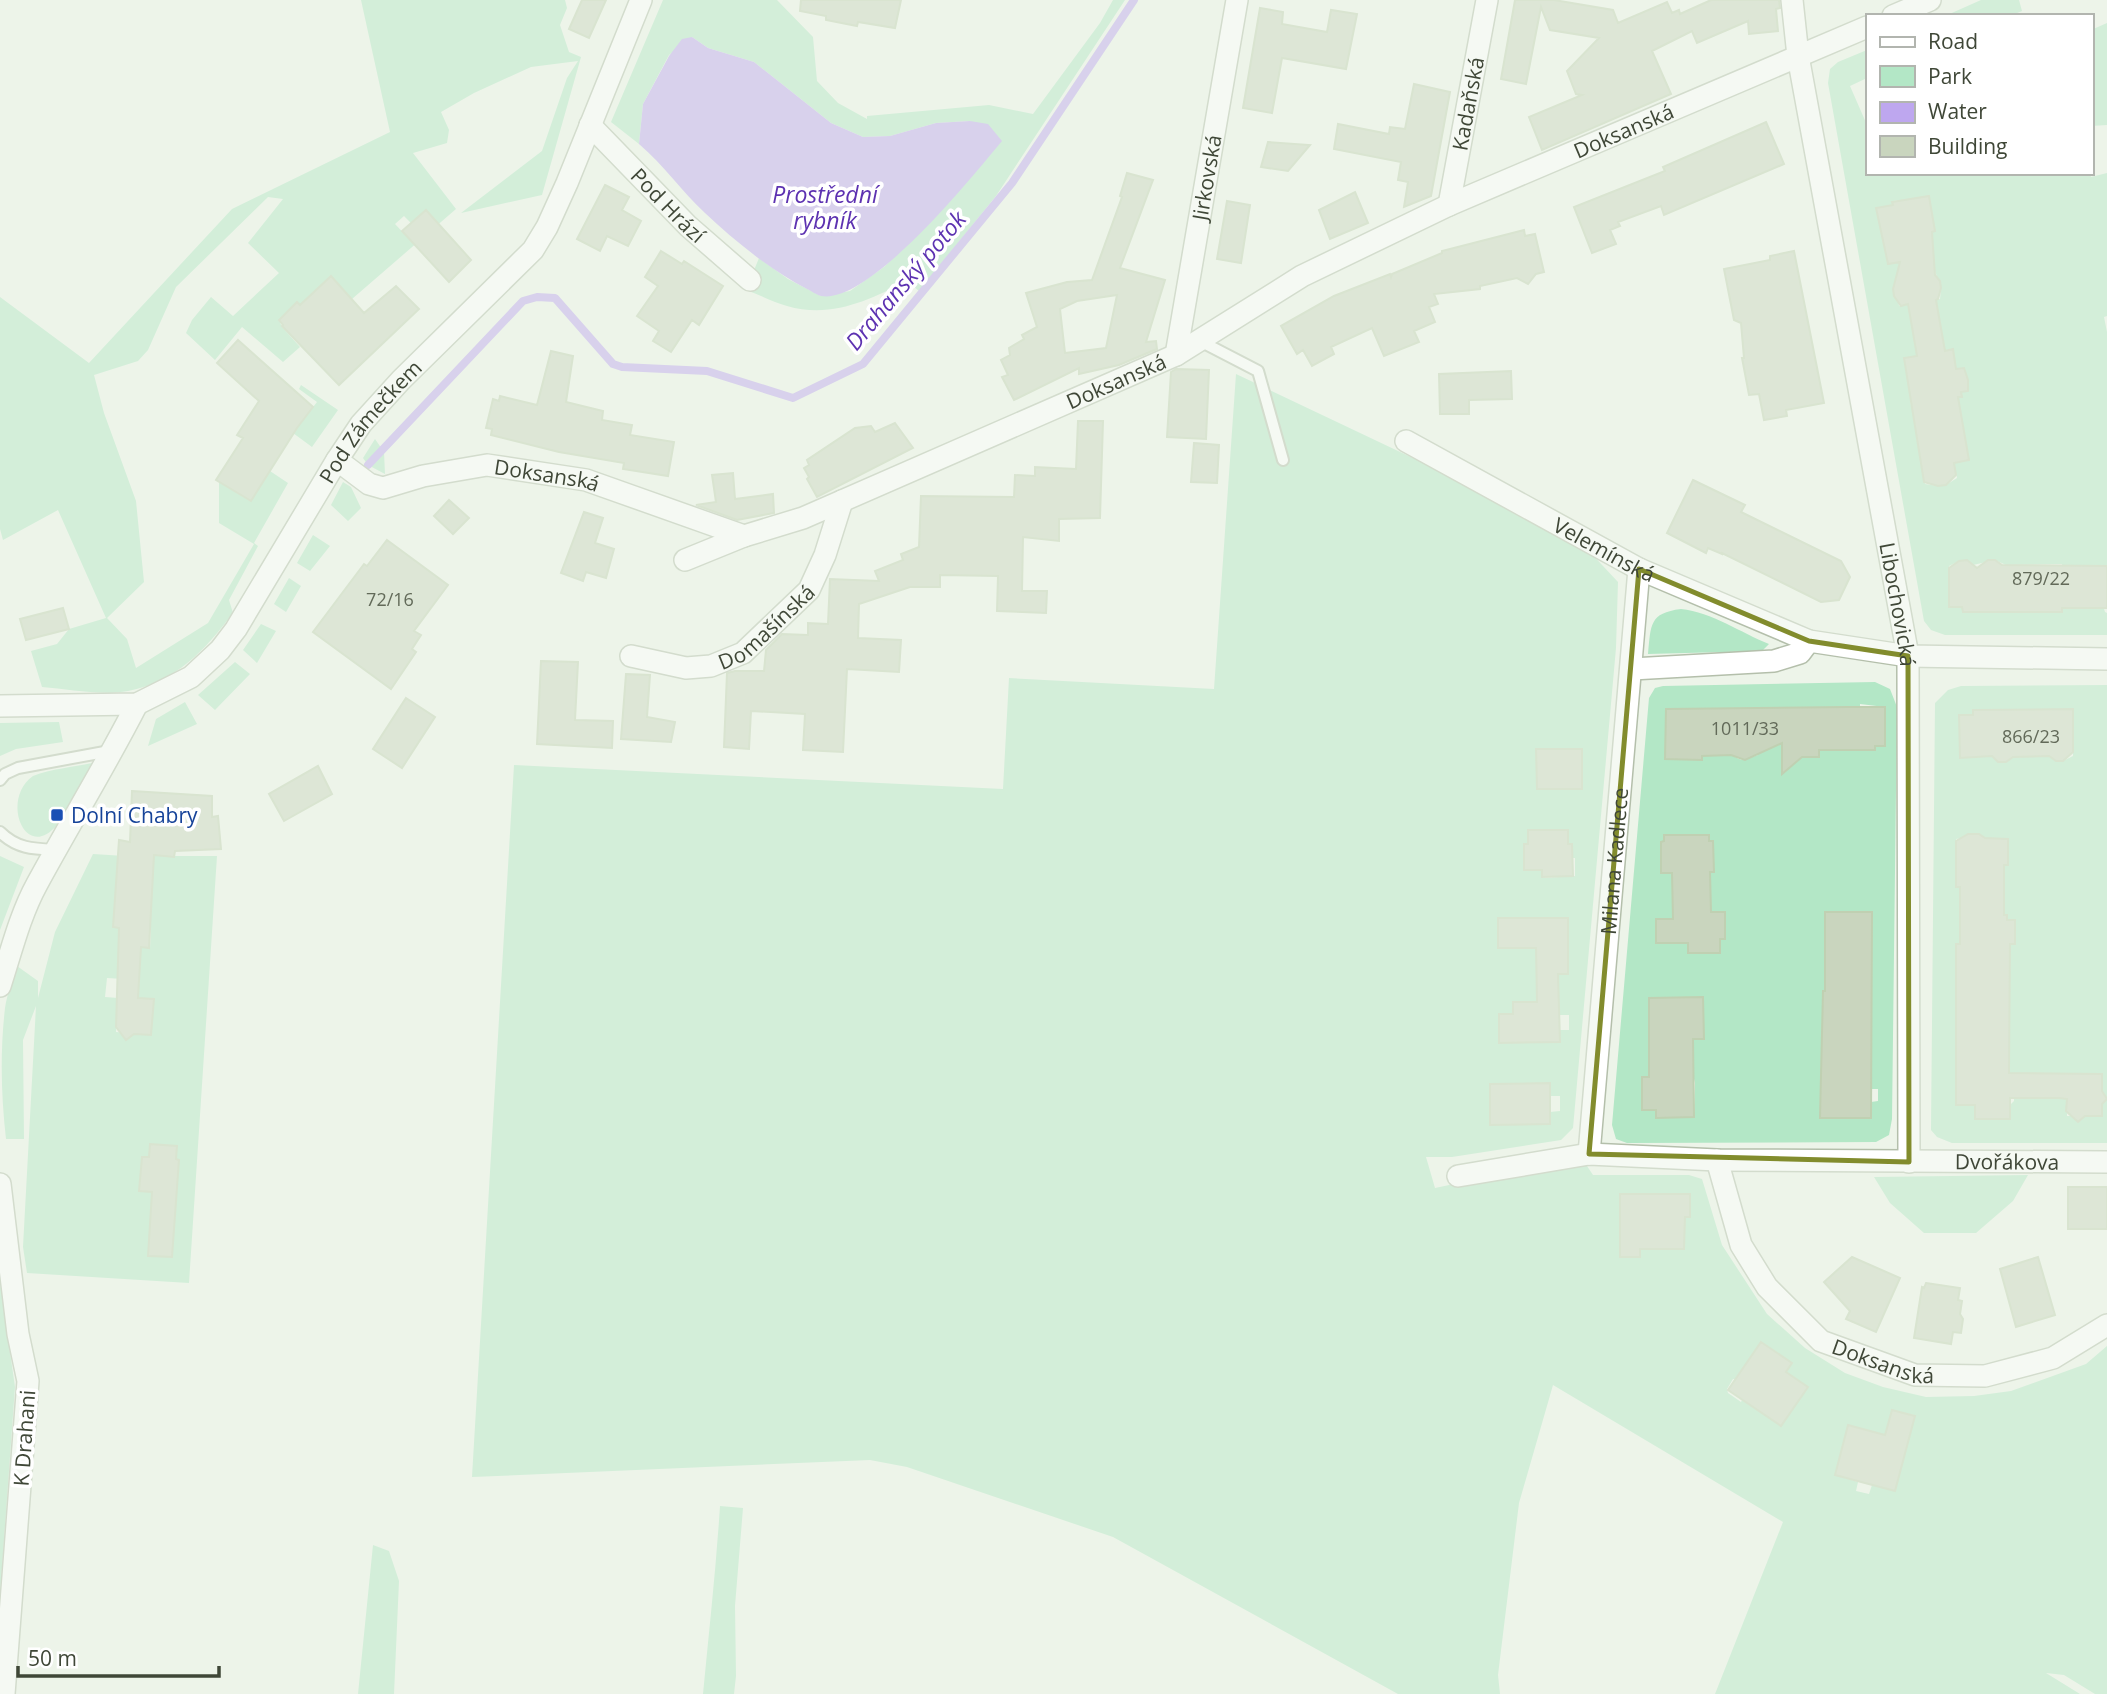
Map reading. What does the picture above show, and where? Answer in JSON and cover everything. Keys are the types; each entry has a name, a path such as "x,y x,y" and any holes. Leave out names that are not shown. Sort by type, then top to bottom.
{"street":[{"name":"Pod Zámečkem","path":"0,706 137,704 191,677 220,650 236,629 361,424 401,380 533,250 567,183 641,0"},
{"name":"Jirkovská","path":"1176,355 1237,0"},
{"name":"Kadaňská","path":"1449,205 1487,0"},
{"name":"Libochovická","path":"1792,0 1798,56 1908,656 1909,1162"},
{"path":"1898,14 1930,0"},
{"name":"Doksanská","path":"337,460 369,484 383,488 423,475 487,465 586,480 744,536 803,518 1176,355 1302,276 1449,205 1866,27"},
{"name":"Pod Hrází","path":"590,125 688,226 750,280"},
{"name":"Velemínská","path":"1406,441 1639,569 1809,641 1908,656 2107,659"},
{"name":"Domašínská","path":"631,656 686,668 711,666 743,653 809,590 825,555 842,501"},
{"path":"685,560 744,536"},
{"name":"Milana Kadlece","path":"1589,1154 1639,569"},
{"path":"1632,669 1774,661 1800,653 1809,641"},
{"path":"0,985 36,884 114,751 137,704"},
{"name":"Dvořákova","path":"1458,1176 1589,1154 1717,1160 2107,1162"},
{"name":"Doksanská","path":"1717,1160 1741,1245 1767,1287 1821,1340 1915,1375 1985,1376 2053,1358 2107,1325"},
{"name":"K Drahani","path":"0,1184 18,1334 28,1381 4,1694"}],"lane":[{"path":"1198,340 1258,371 1283,460"},
{"path":"0,780 5,774 18,768 114,751"},
{"path":"0,832 9,842 28,849 57,850"}],"highlighted area":[{"path":"1639,569 1809,641 1908,656 1909,1162 1589,1154"}],"green space":[{"path":"361,0 565,0 567,8 560,25 569,52 581,57 542,195 461,213 542,151 567,78 578,61 531,67 474,93 441,112 449,130 447,143 413,153 456,209 352,299 331,276 308,297 328,320 321,327 297,302 279,320 300,347 283,362 242,327 215,360 186,333 192,320 211,297 233,316 279,273 248,243 283,199 268,197 176,287 148,350 138,361 94,375 104,413 136,501 144,582 107,618 127,639 136,668 208,623 254,544 219,523 219,482 250,501 270,471 288,483 254,543 258,546 229,600 233,613 212,640 188,662 161,680 128,691 96,692 42,687 31,651 57,644 69,629 106,618 58,510 3,540 0,529 0,297 89,363 232,209 390,132","holes":["404,216 411,223 437,223 414,244 395,224"]},
{"path":"663,0 777,0 813,37 817,81 838,103 867,119 867,116 989,105 1033,114 1100,23 1113,0 1125,0 996,196 919,291 907,281 849,306 819,310 787,306 746,290 759,258 788,279 821,296 850,291 884,267 934,217 1001,141 970,121 936,123 890,136 863,137 831,123 754,62 708,48 692,37 669,55 643,104 639,144 611,122"},
{"path":"1981,0 2019,0 2022,11 2015,14 1950,14"},
{"path":"2107,23 2107,125 2093,126 2093,29"},
{"path":"1866,50 1866,78 1850,86 1866,123 1866,175 2091,177 2107,173 2107,316 2104,317 2107,332 2107,566 2091,566 2107,613 2107,635 1945,635 1931,630 1924,621 1828,83 1830,69 1838,62","holes":["1929,197 1935,231 1918,234 1881,233 1877,208 1893,205 1893,201","1935,271 1941,288 1940,299 1899,306 1895,278","1953,350 1955,369 1964,368 1968,390 1961,392 1961,397 1911,406 1905,358","1963,428 1969,460 1954,463 1957,478 1946,485 1925,484 1916,436","1967,560 1973,565 1995,560 2006,565 2062,564 2062,611 2006,607 2006,612 1991,612 1978,607 1977,612 1963,612 1962,607 1949,607 1949,566"]},
{"path":"1236,374 1573,534 1618,582 1616,648 1573,1128 1561,1140 1452,1157 1426,1157 1435,1188 1581,1157 1593,1175 1689,1175 1702,1179 1722,1245 1767,1314 1805,1348 1845,1373 1883,1387 1926,1397 1974,1396 2011,1391 2086,1364 2107,1346 2107,1694 2095,1694 2064,1675 2046,1673 2080,1694 1715,1694 1783,1522 1553,1385 1519,1503 1498,1675 1500,1694 1398,1694 1113,1537 907,1467 870,1460 472,1477 514,765 1003,789 1009,678 1214,689","holes":["1536,749 1582,789 1537,789","1528,830 1568,830 1568,844 1572,844 1572,858 1575,858 1575,876 1543,878 1542,870 1524,870 1524,845 1528,844","1513,1002 1558,1002 1559,1015 1569,1015 1569,1030 1559,1030 1559,1042 1500,1043 1499,1014 1513,1014","1550,1096 1560,1096 1560,1111 1550,1112 1550,1124 1490,1125","1620,1194 1690,1194 1690,1216 1685,1217 1684,1249 1640,1249 1640,1257 1620,1257","1761,1342 1792,1363 1786,1372 1808,1387 1781,1426 1728,1393 1727,1389","1892,1410 1914,1415 1895,1491 1872,1485 1869,1494 1856,1491 1858,1482 1835,1475 1848,1425 1885,1435"]},
{"path":"301,385 338,410 312,447 293,433 317,402 299,389"},
{"path":"375,439 384,452 385,474 368,465 363,458"},
{"path":"343,482 351,487 361,508 348,521 331,505"},
{"path":"313,535 330,546 310,571 297,563"},
{"path":"289,578 301,586 286,612 274,604"},
{"path":"1681,609 1715,618 1769,644 1762,651 1648,654 1651,628 1657,617"},
{"path":"261,624 276,631 257,663 243,650"},
{"path":"235,662 250,674 215,710 198,695"},
{"path":"1875,682 1890,689 1897,707 1892,1119 1889,1135 1876,1142 1627,1143 1616,1139 1612,1125 1649,698 1655,688","holes":["1860,704 1885,707 1885,746 1875,746 1875,750 1859,750 1859,746 1849,746 1849,735 1834,735 1834,738 1820,738 1819,757 1801,757 1795,763 1782,763 1783,708 1849,710 1849,707 1860,707","1741,708 1758,708 1758,755 1743,760 1733,755 1701,755 1701,760 1666,759 1666,709 1729,710 1730,713 1740,713","1665,835 1709,835 1709,841 1713,841 1714,872 1710,872 1710,887 1673,888 1672,873 1661,872 1661,842 1664,841","1688,912 1725,912 1725,939 1720,939 1720,953 1688,953 1688,943 1656,942 1656,919 1688,919","1825,912 1872,912 1872,958 1825,958","1823,992 1872,992 1871,1040 1850,1044 1842,1040 1822,1040","1703,997 1704,1039 1649,1039 1649,998","1821,1073 1870,1073 1871,1089 1878,1089 1878,1101 1871,1102 1871,1118 1821,1118","1693,1075 1694,1117 1656,1118 1655,1110 1643,1110 1642,1077"]},
{"path":"2107,685 2107,1143 1952,1143 1937,1137 1931,1130 1935,703 1948,690 1961,686","holes":["1988,709 2001,714 2001,709 2073,709 2073,756 2063,761 2056,761 2049,756 2013,757 1998,762 1993,757 1960,757 1973,710","1962,838 2008,865 2004,865 2004,887 1956,887 1956,839","1960,914 2007,915 2007,920 2015,920 2015,944 2010,944 2009,955 1989,960 1956,959 1956,945 1960,944","1956,993 2009,993 2009,1047 1955,1047","2067,1073 2102,1074 2102,1091 2106,1100 2102,1104 2101,1116 2085,1116 2081,1120 2067,1116 2067,1099 2047,1098","2014,1094 2014,1101 2010,1105 2010,1119 1975,1119 1975,1105 1956,1104"]},
{"path":"185,702 197,724 148,746 156,719"},
{"path":"59,722 63,742 16,749 0,756 0,723"},
{"path":"92,763 57,825 45,835 35,837 27,832 18,812 18,799 23,786 33,776"},
{"path":"93,854 217,856 189,1283 27,1273 23,1247 36,1006 23,1040 24,1139 6,1139 2,1074 3,1024 17,966 38,981 38,998 55,932","holes":["113,927 151,929 150,948 119,946 119,928","107,978 139,980 138,998 154,999 151,1035 116,1032 118,998 105,997","149,1157 179,1160 176,1193","174,1225 172,1257 149,1256"]},
{"path":"0,856 24,867 0,930"},
{"path":"2028,1175 2013,1201 1976,1233 1924,1233 1890,1203 1874,1177"},
{"path":"0,1282 15,1387 0,1595"},
{"path":"720,1506 743,1508 735,1606 736,1676 734,1694 703,1694 714,1577"},
{"path":"373,1545 389,1551 399,1581 394,1694 358,1694"}],"water":[{"name":"Prostřední rybník","path":"692,37 708,48 754,62 831,123 863,137 890,136 936,123 970,121 988,124 1002,141 944,208 891,260 865,281 841,293 821,296 780,273 728,234 696,205 639,144 643,104 669,56 682,39"}],"building":[{"path":"582,0 606,0 589,38 569,29"},
{"path":"801,0 901,0 895,28 858,22 857,26 826,20 826,16 800,11"},
{"path":"1515,0 1554,0 1613,10 1618,23 1667,2 1672,13 1679,10 1680,14 1711,0 1779,0 1780,8 1776,9 1778,31 1749,34 1748,21 1697,43 1692,31 1652,51 1671,94 1542,150 1529,117 1582,95 1576,94 1567,71 1599,38 1550,30 1541,7 1526,84 1501,79"},
{"path":"1260,8 1283,12 1282,24 1327,32 1331,10 1357,14 1346,69 1282,58 1272,113 1243,108"},
{"path":"1414,84 1450,92 1431,196 1404,207 1408,182 1398,180 1401,162 1334,149 1338,124 1389,134 1390,127 1405,129"},
{"path":"1766,122 1784,164 1664,215 1661,206 1618,222 1620,226 1610,230 1616,244 1592,253 1574,207 1665,171 1663,167"},
{"path":"1268,142 1310,145 1288,171 1261,167"},
{"path":"1127,173 1153,180 1120,268 1165,280 1146,342 1156,341 1157,349 1119,365 1079,374 1079,368 1014,400 1002,377 1008,375 1001,360 1010,355 1009,348 1024,339 1022,335 1037,327 1026,293 1067,282 1092,280 1122,197 1120,196","holes":["1117,295 1106,348 1065,353 1060,309 1077,301"]},
{"path":"605,185 629,197 622,210 641,221 628,246 607,236 600,251 577,239"},
{"path":"1355,192 1368,223 1330,239 1319,210"},
{"path":"1929,196 1935,231 1932,232 1935,275 1941,288 1936,300 1945,351 1953,349 1956,369 1964,368 1968,380 1968,391 1961,392 1962,397 1958,397 1969,460 1954,463 1956,475 1946,485 1938,486 1924,482 1904,358 1917,356 1908,304 1901,306 1894,296 1893,289 1900,262 1888,264 1876,208 1893,205 1892,202"},
{"path":"1227,201 1250,205 1241,263 1217,259"},
{"path":"426,210 471,260 449,282 402,231"},
{"path":"1524,230 1525,236 1535,234 1544,272 1536,274 1528,284 1517,278 1480,286 1480,289 1434,294 1438,304 1429,307 1435,322 1414,331 1419,342 1384,356 1372,328 1331,347 1334,354 1312,366 1303,350 1297,354 1281,326 1334,296 1390,274 1391,277 1392,274 1442,251"},
{"path":"661,251 682,264 684,261 723,286 699,325 692,320 671,352 653,341 659,331 637,316 658,286 645,277"},
{"path":"1794,251 1824,403 1786,410 1787,416 1764,420 1759,394 1749,395 1742,358 1741,323 1734,320 1724,269 1770,260 1770,256"},
{"path":"331,276 364,313 396,286 419,309 339,385 279,320 297,302 300,305"},
{"path":"238,340 313,407 251,501 216,480 243,438 237,435 259,401 217,363"},
{"path":"551,351 573,356 566,402 603,411 602,420 632,425 630,435 674,442 668,476 623,469 624,463 559,452 491,435 492,429 486,428 493,399 499,401 500,396 537,405"},
{"path":"1176,369 1209,370 1206,439 1167,437 1171,372"},
{"path":"1511,371 1512,399 1469,400 1469,414 1440,414 1439,374"},
{"path":"1078,421 1103,421 1100,518 1059,519 1059,541 1023,537 1022,591 1047,591 1046,613 997,611 998,576 940,575 940,587 910,587 859,604 858,638 901,640 899,672 847,669 843,752 803,750 805,714 751,711 749,749 724,747 727,673 764,671 766,650 782,634 808,635 808,623 828,624 830,579 879,581 875,571 903,560 901,554 919,547 921,496 1014,497 1015,475 1035,476 1035,467 1076,469"},
{"path":"895,423 913,448 817,497 804,468 809,465 807,460 855,428 871,426 875,432"},
{"path":"1194,443 1219,445 1217,483 1191,482"},
{"path":"733,473 735,499 773,494 774,513 737,520 696,505 716,502 712,475"},
{"path":"1693,480 1745,505 1741,512 1841,561 1850,577 1839,600 1821,602 1722,553 1708,548 1706,553 1667,533"},
{"path":"449,500 469,518 453,534 434,516"},
{"path":"584,512 603,518 595,543 614,549 606,578 586,572 583,581 561,573"},
{"path":"387,540 448,585 414,631 421,635 412,649 416,652 391,689 313,632 364,564 367,566"},
{"path":"1967,560 1977,568 1988,560 1995,560 2002,565 2107,566 2107,608 2062,608 2062,612 1963,612 1962,607 1949,607 1949,568 1959,561"},
{"path":"63,608 69,629 26,640 20,619"},
{"path":"541,661 578,662 575,720 613,721 612,748 537,744"},
{"path":"626,674 650,675 647,717 675,722 671,742 621,739"},
{"path":"406,698 435,717 402,768 373,749"},
{"path":"1885,707 1885,746 1875,746 1875,750 1819,750 1819,757 1802,757 1782,774 1782,743 1745,760 1731,755 1702,756 1702,760 1665,759 1666,709"},
{"path":"2073,709 2073,752 2063,761 2056,761 2049,756 2013,757 2006,762 1998,762 1992,756 1960,758 1959,715 1973,715 1973,710"},
{"path":"1536,749 1582,749 1582,789 1537,789"},
{"path":"318,766 332,794 284,821 269,794"},
{"path":"132,791 212,796 212,817 218,816 221,849 175,851 174,857 154,855 149,948 141,947 138,998 154,999 151,1035 134,1034 126,1040 116,1027 119,928 113,927 119,840 130,842"},
{"path":"1528,830 1568,830 1568,844 1572,844 1573,876 1542,877 1542,870 1524,870 1524,844 1528,844"},
{"path":"1968,834 2008,839 2008,865 2004,865 2004,915 2007,915 2007,920 2015,920 2015,944 2010,944 2009,1073 2102,1074 2102,1091 2107,1099 2102,1104 2102,1116 2085,1116 2078,1122 2066,1111 2067,1099 2059,1098 2010,1098 2010,1119 1975,1119 1975,1105 1956,1105 1956,944 1960,944 1960,887 1956,887 1956,841"},
{"path":"1664,835 1709,835 1709,841 1713,841 1714,872 1710,872 1711,912 1725,912 1725,939 1720,939 1720,953 1688,953 1688,943 1656,943 1656,919 1673,919 1672,873 1661,873 1661,842 1664,841"},
{"path":"1825,912 1872,912 1871,1118 1820,1118"},
{"path":"1498,918 1568,918 1568,974 1558,974 1560,1042 1499,1043 1499,1014 1513,1014 1513,1002 1537,1002 1536,948 1498,948"},
{"path":"1703,997 1704,1039 1693,1039 1694,1117 1656,1118 1656,1110 1642,1110 1642,1077 1649,1077 1649,998"},
{"path":"1550,1083 1550,1124 1490,1125 1490,1084"},
{"path":"150,1144 177,1146 176,1159 179,1160 172,1257 148,1256 152,1192 139,1191 142,1157 149,1157"},
{"path":"2068,1187 2107,1187 2107,1229 2068,1229"},
{"path":"1620,1194 1690,1194 1690,1217 1685,1217 1684,1249 1640,1249 1640,1257 1620,1257"},
{"path":"1852,1257 1900,1278 1876,1332 1846,1319 1850,1311 1824,1282"},
{"path":"2038,1257 2055,1315 2016,1327 2000,1269"},
{"path":"1926,1283 1960,1288 1958,1300 1962,1301 1960,1314 1963,1319 1961,1333 1953,1332 1951,1344 1914,1338 1922,1287 1924,1288"},
{"path":"1761,1342 1792,1363 1786,1372 1808,1387 1781,1426 1728,1390"},
{"path":"1892,1410 1915,1416 1895,1491 1835,1475 1848,1425 1885,1435"}],"waterway":[{"name":"Drahanský potok","path":"368,465 523,301 537,297 555,298 613,364 622,367 707,371 793,398 863,364 1012,183 1134,0"}],"place":[{"name":"Dolní Chabry","path":"57,815"}]}
